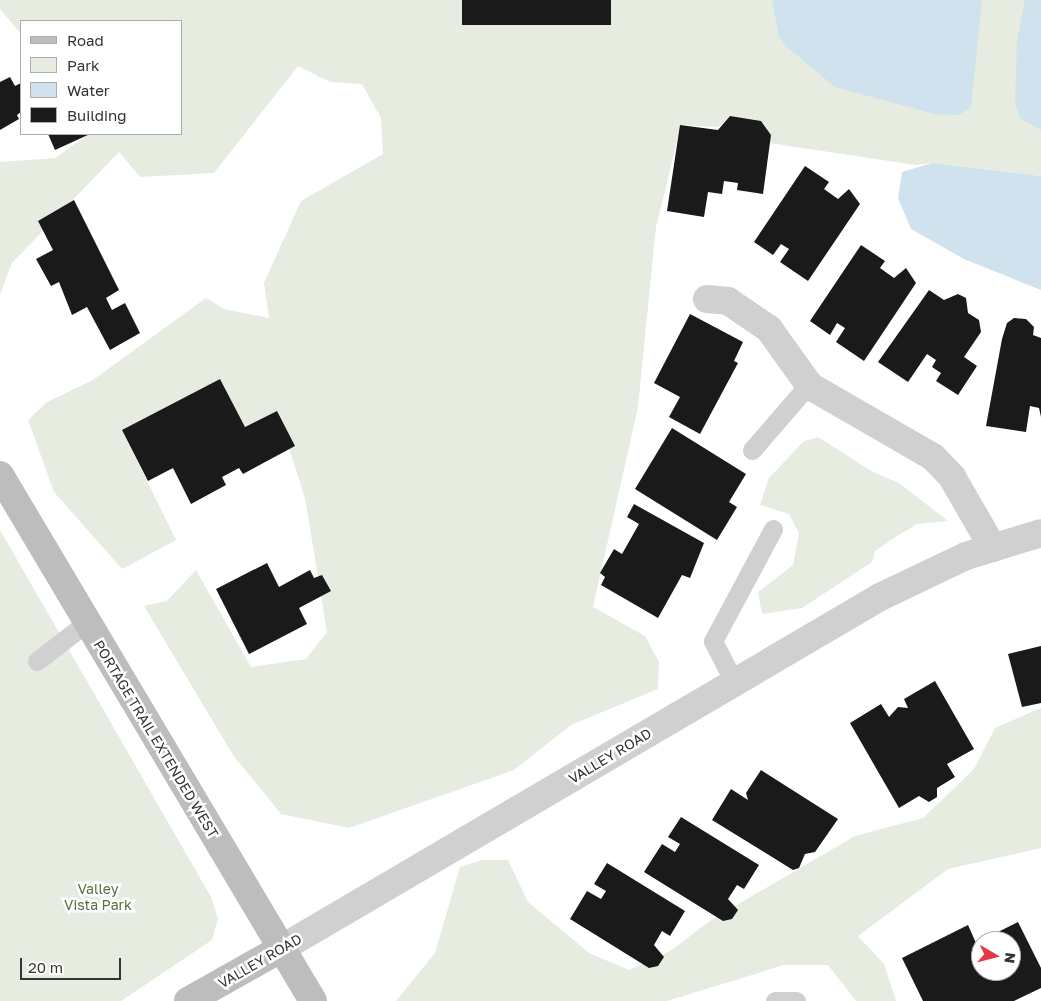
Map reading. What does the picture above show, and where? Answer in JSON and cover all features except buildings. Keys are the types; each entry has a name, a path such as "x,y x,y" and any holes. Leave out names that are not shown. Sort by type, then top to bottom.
{"main road":[{"name":"PORTAGE TRAIL EXTENDED WEST","path":"0,476 86,623 284,947 313,1001"},
{"name":"VALLEY ROAD","path":"188,1001 284,947"}],"street":[{"path":"707,299 728,301 769,329 809,384 933,457 952,476 993,548"},
{"name":"VALLEY ROAD","path":"284,947 880,597 993,548 1041,533"}],"lane":[{"path":"752,450 809,384"},
{"path":"734,682 713,641 773,529"},
{"path":"37,662 86,623"},
{"path":"775,1001 796,1001"}],"green space":[{"path":"0,0 1041,0 1041,176 932,163 916,165 769,143 771,135 761,121 730,116 718,127 681,125 656,227 638,407 593,607 645,636 659,662 658,689 571,725 514,770 349,828 281,814 233,755 144,606 167,601 196,570 251,667 306,659 327,632 305,498 277,411 245,427 220,379 122,430 176,540 122,569 54,492 28,420 47,402 93,380 206,298 224,309 269,318 264,283 301,201 383,154 381,118 362,84 330,82 298,66 214,173 140,177 119,152 12,263 0,294 0,162 55,158 88,135 182,135 182,20 20,20 20,33 0,9"},
{"path":"818,437 871,471 899,483 948,521 917,524 875,551 872,562 802,608 762,614 758,592 793,565 799,533 789,514 760,505 769,478 804,441"},
{"name":"Valley Vista Park","path":"0,530 211,897 218,919 212,940 121,1001 0,1001"},
{"path":"1041,708 1041,848 948,869 858,936 884,964 896,1001 856,1001 828,965 784,965 667,1001 396,1001 435,953 460,867 482,860 508,860 528,902 589,953 629,970 672,950 711,920 855,836 923,818 974,769 995,728"}],"water":[{"path":"772,0 982,0 971,107 959,115 935,114 835,87 787,47 779,37"},
{"path":"1025,0 1041,0 1041,130 1020,118 1015,103 1017,40"},
{"path":"932,163 1041,176 1041,290 964,259 911,229 898,198 902,172"}]}
